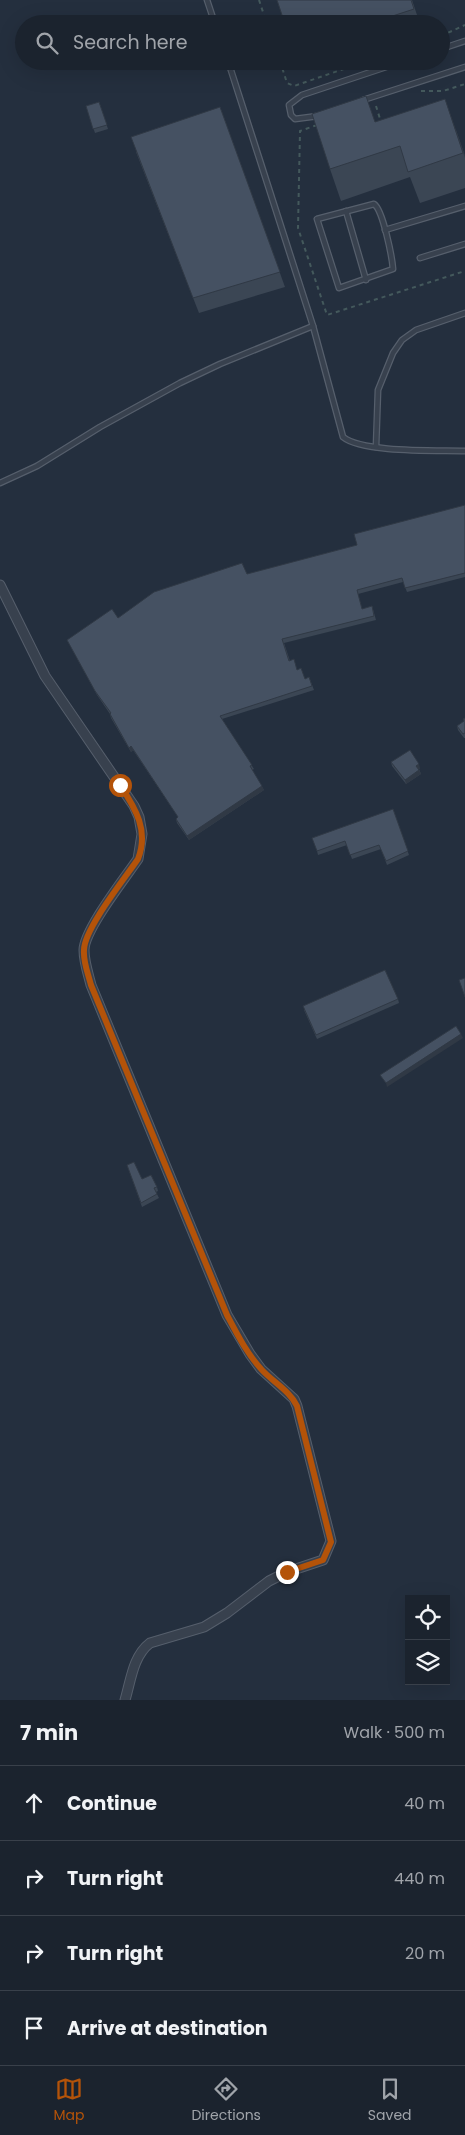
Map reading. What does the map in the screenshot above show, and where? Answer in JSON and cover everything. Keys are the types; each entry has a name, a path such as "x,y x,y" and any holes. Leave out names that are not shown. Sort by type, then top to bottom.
{"street":[{"path":"0,585 45,676 115,777 139,818 142,834 138,859 87,935 84,950 91,985 227,1315 239,1338 261,1368 294,1399 331,1542 323,1560 287,1572 269,1582 227,1613 204,1627 150,1643 143,1649 136,1661 125,1700"}],"lane":[{"path":"207,0 212,15"},
{"path":"450,46 465,41"},
{"path":"357,102 465,66"},
{"path":"231,70 313,326 343,436 350,442 376,447 465,451"},
{"path":"324,114 304,119 295,118 291,115 289,105 302,95 378,70"},
{"path":"370,204 377,205 385,230 393,269 340,289 316,221 318,218 370,204"},
{"path":"385,230 465,206"},
{"path":"346,211 366,280"},
{"path":"420,258 465,244"},
{"path":"376,447 378,390 393,353 402,340 416,330 465,313"},
{"path":"0,483 37,466 100,427 180,383 229,360 313,326"}],"path":[{"path":"259,0 264,15"},
{"path":"450,32 465,25"},
{"path":"283,70 287,82 294,86 342,70"},
{"path":"365,70 366,74"},
{"path":"373,96 382,124"}],"building":[{"path":"277,0 411,0 414,9 396,15 282,15"},
{"path":"366,96 375,122 445,99 463,153 408,172 400,146 330,169 312,114"},
{"path":"99,102 107,125 93,129 86,106"},
{"path":"220,107 280,272 193,298 131,137"},
{"path":"465,505 465,573 405,588 402,578 357,590 362,609 372,606 374,616 282,639 289,661 294,659 297,670 301,668 305,679 309,677 312,686 220,716 252,765 250,766 262,786 187,836 176,819 178,817 131,746 129,748 111,713 95,691 67,640 112,609 118,618 154,592 242,563 247,574 357,545 354,534"},
{"path":"465,718 465,733 463,734 457,726"},
{"path":"410,750 419,764 416,766 419,770 405,780 391,762"},
{"path":"393,809 408,851 386,861 379,845 350,855 345,841 317,851 312,838"},
{"path":"385,970 398,999 316,1035 303,1006"},
{"path":"465,978 465,997 459,980"},
{"path":"456,1026 461,1034 386,1083 380,1075"},
{"path":"134,1162 142,1179 151,1175 157,1187 154,1188 157,1194 141,1203 127,1165"}],"route":[{"path":"120,785 134,806 142,827 140,852 138,859 87,935 84,943 86,966 91,985 187,1223 227,1315 250,1354 272,1380 294,1399 297,1406 331,1542 323,1560 287,1572"}]}
